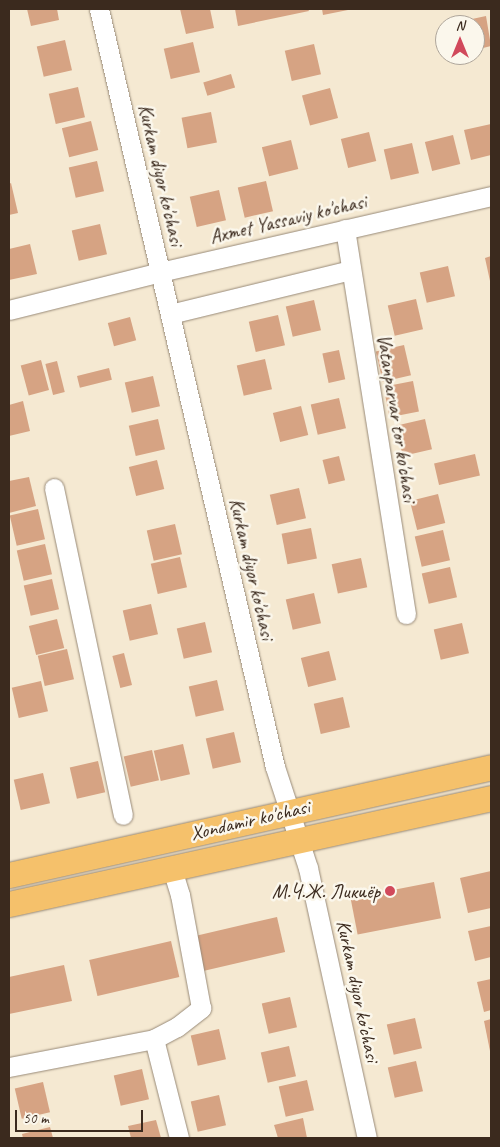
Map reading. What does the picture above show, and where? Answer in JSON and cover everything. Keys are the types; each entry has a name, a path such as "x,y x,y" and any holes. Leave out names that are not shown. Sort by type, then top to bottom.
{"main road":[{"name":"Xondamir ko'chasi","path":"9,875 289,810 491,767"},
{"name":"Xondamir ko'chasi","path":"9,904 491,798"}],"street":[{"name":"Kurkam diyor ko'chasi","path":"99,9 275,768 308,868 367,1138"},
{"name":"Axmet Yassaviy ko'chasi","path":"9,310 160,272 491,196"},
{"name":"Vatanparvar tor ko'chasi","path":"345,229 406,614"},
{"path":"170,314 351,270"},
{"path":"54,488 123,815"},
{"path":"9,1067 154,1039 176,1027 201,1008 180,895 172,868"},
{"path":"154,1039 179,1138"}],"building":[{"path":"27,9 57,9 59,20 31,26"},
{"path":"180,9 210,9 214,28 186,34"},
{"path":"235,9 308,9 309,11 238,26"},
{"path":"322,9 347,9 348,10 323,15"},
{"path":"485,16 491,46 485,48"},
{"path":"65,40 72,70 44,77 37,47"},
{"path":"193,42 200,72 171,79 164,49"},
{"path":"314,44 321,74 292,81 285,51"},
{"path":"231,74 235,87 207,96 203,82"},
{"path":"78,87 85,117 56,124 49,94"},
{"path":"330,88 338,118 310,125 302,96"},
{"path":"211,112 217,142 187,148 182,118"},
{"path":"91,121 98,150 69,157 62,128"},
{"path":"491,124 491,155 471,160 464,130"},
{"path":"369,132 376,161 348,168 341,139"},
{"path":"453,135 460,164 432,171 425,142"},
{"path":"291,140 298,169 269,176 262,147"},
{"path":"412,143 419,173 391,180 384,150"},
{"path":"97,161 104,191 76,198 69,168"},
{"path":"266,181 273,211 245,218 238,188"},
{"path":"11,183 18,213 9,215 9,184"},
{"path":"219,190 226,220 197,227 190,197"},
{"path":"100,224 107,254 79,261 72,231"},
{"path":"30,244 37,274 9,280 9,249"},
{"path":"491,256 491,281 490,281 485,258"},
{"path":"448,266 455,296 427,303 420,273"},
{"path":"416,299 423,329 395,336 388,306"},
{"path":"314,300 321,330 293,337 286,307"},
{"path":"278,315 285,345 256,352 249,322"},
{"path":"130,317 136,340 114,346 108,323"},
{"path":"404,345 411,375 383,382 376,352"},
{"path":"339,350 345,379 329,383 322,354"},
{"path":"265,359 272,389 244,396 237,366"},
{"path":"41,360 49,390 29,395 21,365"},
{"path":"57,361 65,392 53,395 45,364"},
{"path":"109,368 112,380 80,388 77,376"},
{"path":"153,376 160,406 132,413 125,383"},
{"path":"413,381 419,411 389,417 384,387"},
{"path":"339,398 346,428 318,435 311,405"},
{"path":"23,401 30,431 9,436 9,405"},
{"path":"301,406 308,435 280,442 273,413"},
{"path":"158,419 165,449 136,456 129,426"},
{"path":"425,419 432,449 403,456 396,426"},
{"path":"475,454 480,475 439,485 434,463"},
{"path":"339,456 345,480 329,484 323,460"},
{"path":"157,460 164,489 136,496 129,467"},
{"path":"29,477 36,506 9,513 9,481"},
{"path":"299,488 306,518 277,525 270,495"},
{"path":"438,494 445,523 417,530 410,501"},
{"path":"38,509 45,539 17,546 10,516"},
{"path":"175,524 182,554 154,561 147,531"},
{"path":"311,528 317,558 287,564 282,534"},
{"path":"443,530 450,560 422,567 415,537"},
{"path":"45,544 52,574 24,581 17,551"},
{"path":"180,557 187,587 158,594 151,564"},
{"path":"361,558 367,587 338,594 332,564"},
{"path":"450,567 457,597 429,604 422,574"},
{"path":"52,579 59,609 31,616 24,586"},
{"path":"314,593 321,623 293,630 286,600"},
{"path":"151,604 158,634 130,641 123,611"},
{"path":"57,619 64,648 36,655 29,626"},
{"path":"205,622 212,652 184,659 177,629"},
{"path":"462,623 469,653 441,660 434,630"},
{"path":"67,649 74,679 45,686 38,656"},
{"path":"329,651 336,680 308,687 301,658"},
{"path":"124,653 132,685 120,688 112,656"},
{"path":"217,680 224,710 196,717 189,687"},
{"path":"41,681 48,711 19,718 12,688"},
{"path":"343,697 350,727 321,734 314,704"},
{"path":"234,732 241,762 213,769 206,739"},
{"path":"183,744 190,774 161,781 154,751"},
{"path":"152,750 159,780 131,787 124,757"},
{"path":"98,761 105,792 77,799 70,768"},
{"path":"43,773 50,803 21,810 14,780"},
{"path":"491,871 491,908 468,913 460,878"},
{"path":"434,882 441,918 358,935 351,898"},
{"path":"277,917 285,952 203,971 195,936"},
{"path":"491,926 491,957 475,961 468,931"},
{"path":"171,941 179,977 97,996 89,960"},
{"path":"64,965 72,1001 9,1014 9,977"},
{"path":"491,979 491,1010 484,1012 477,982"},
{"path":"290,997 297,1027 269,1034 262,1004"},
{"path":"415,1018 422,1048 394,1055 387,1025"},
{"path":"491,1019 491,1051 490,1051 484,1021"},
{"path":"219,1029 226,1059 198,1066 191,1036"},
{"path":"289,1046 296,1076 268,1083 261,1053"},
{"path":"416,1061 423,1091 395,1098 388,1068"},
{"path":"142,1069 149,1099 121,1106 114,1076"},
{"path":"307,1080 314,1110 286,1117 279,1087"},
{"path":"43,1082 50,1112 22,1119 15,1089"},
{"path":"219,1095 226,1125 198,1132 191,1102"},
{"path":"303,1118 307,1138 278,1138 274,1125"},
{"path":"156,1120 161,1138 131,1138 128,1126"},
{"path":"50,1127 53,1138 23,1138 22,1134"}],"place":[{"name":"М.Ч.Ж. Ликиёр","path":"390,891"}]}
